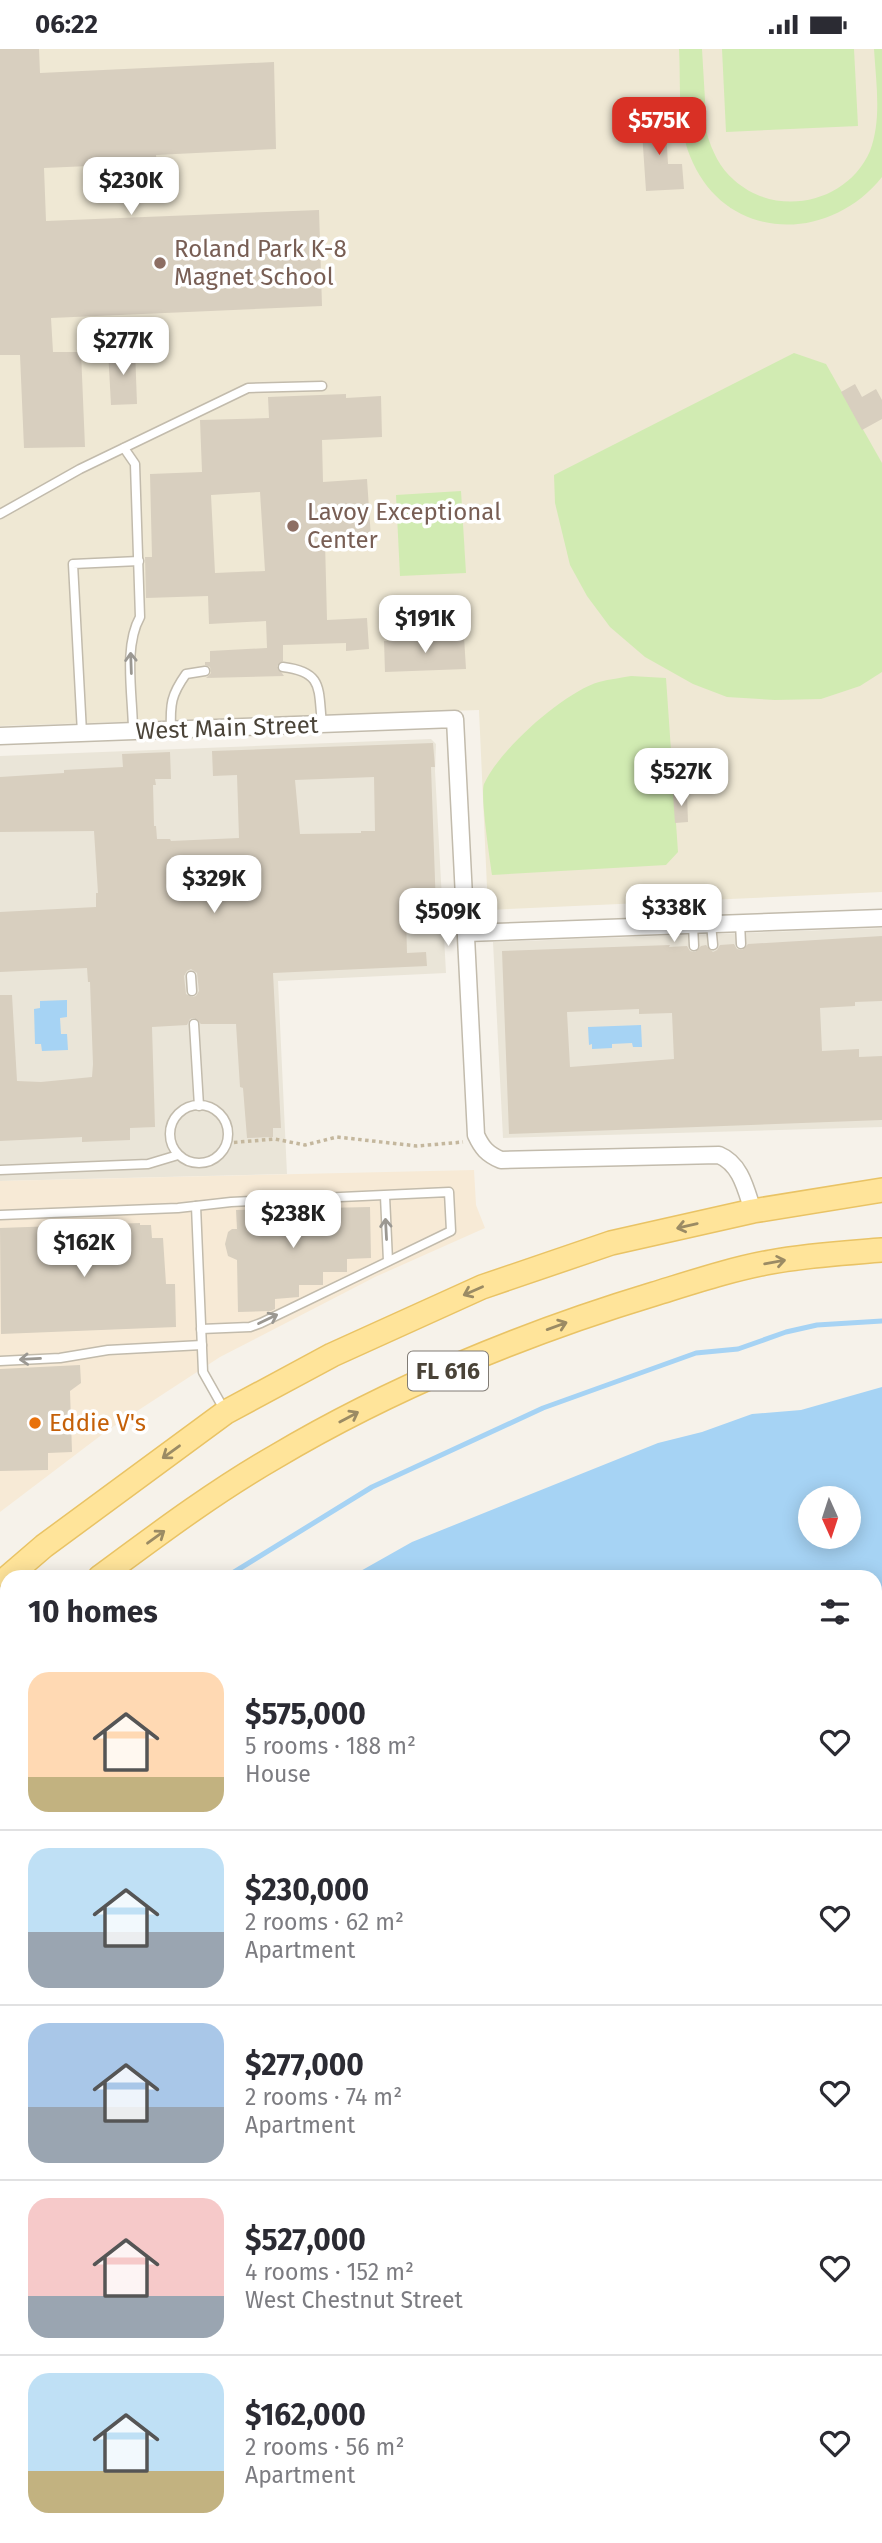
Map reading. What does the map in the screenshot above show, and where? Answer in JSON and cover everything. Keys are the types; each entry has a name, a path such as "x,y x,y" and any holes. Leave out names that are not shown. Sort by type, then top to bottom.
{"main road":[{"name":"FL 616","path":"16,1570 55,1538 226,1412 332,1355 482,1287 611,1243 753,1211 882,1190"},
{"name":"FL 616","path":"110,1570 188,1513 275,1457 370,1406 509,1344 615,1306 760,1264 835,1253 882,1251"}],"street":[{"name":"West Main Street","path":"0,736 455,719 466,933"},
{"path":"753,1211 738,1171 729,1159 719,1155 501,1160 490,1156 482,1148 476,1135 466,933 882,918"}],"lane":[{"path":"0,514 124,448 248,388 322,386"},
{"path":"124,448 135,464 139,561 140,617 130,643 134,731"},
{"path":"82,733 73,564 139,561"},
{"path":"283,667 303,670 312,676 318,686 322,724"},
{"path":"171,730 170,703 176,688 186,674 205,671"},
{"path":"740,923 741,944"},
{"path":"711,924 713,945"},
{"path":"693,925 694,946"},
{"path":"191,976 192,991"},
{"path":"194,1024 199,1105"},
{"path":"199,1105 213,1109 227,1123 228,1143 223,1152 206,1163 186,1161 178,1154 170,1138 173,1121 186,1109 199,1105"},
{"path":"0,1170 148,1164 178,1154"},
{"path":"0,1215 449,1192 452,1231 261,1323 250,1327 201,1329"},
{"path":"385,1196 388,1261"},
{"path":"196,1206 203,1372 226,1412"},
{"path":"0,1361 60,1358 108,1350 202,1345"}],"path":[{"path":"228,1143 275,1139 305,1145 337,1137 417,1146 465,1142"}],"shaded area":[{"path":"0,49 882,49 882,892 488,910 479,710 0,726"},
{"path":"431,739 436,744 435,771 446,973 278,981 287,1174 0,1181 0,756"},
{"path":"882,928 882,1127 503,1138 493,942"},
{"path":"474,1170 476,1205 485,1228 375,1277 220,1357 108,1430 0,1512 0,1181"}],"green space":[{"path":"679,49 702,49 707,134 714,153 725,170 751,192 770,199 789,201 809,200 828,193 845,183 859,169 874,139 877,101 874,49 882,49 882,177 860,199 834,215 806,223 778,224 751,218 727,205 706,184 686,144 681,117"},
{"path":"722,49 854,49 858,126 726,132"},
{"path":"794,353 826,364 882,463 882,672 860,686 821,699 727,697 693,684 645,657 610,627 587,596 570,565 555,503 554,475"},
{"path":"461,491 466,573 400,576 396,495"},
{"path":"631,676 666,678 678,852 666,865 492,875 483,790 492,770 518,739 568,697 599,682"}],"water":[{"path":"67,1000 67,1017 60,1018 61,1034 67,1034 68,1050 42,1051 41,1044 35,1044 34,1009 40,1008 40,1001"},
{"path":"641,1025 642,1047 633,1047 632,1043 592,1049 592,1044 589,1045 588,1027"},
{"path":"882,1387 882,1570 362,1570 412,1542 658,1443 702,1432 752,1414 801,1410"}],"building":[{"name":"Roland Park K-8 Magnet School","path":"0,49 39,49 40,73 274,62 276,149 156,155 157,163 44,168 46,221 319,210 322,306 51,318 53,352 81,352 85,447 24,448 20,355 0,355"},
{"path":"665,115 668,164 682,164 684,189 646,191 641,117"},
{"path":"135,349 137,404 111,405 108,350"},
{"path":"855,384 862,397 876,389 882,400 882,419 862,430 841,392"},
{"name":"Lavoy Exceptional Center","path":"346,394 346,398 381,396 382,437 322,440 323,482 367,479 371,538 325,541 327,620 367,618 369,649 346,651 346,643 283,645 283,661 277,666 284,676 206,678 211,673 210,667 205,665 205,662 210,662 210,651 267,648 266,621 209,624 208,596 146,598 145,557 152,557 150,474 202,472 200,420 269,418 268,397","holes":["260,492 265,571 215,573 211,495"]},
{"path":"464,637 466,669 385,672 384,641"},
{"path":"433,743 435,767 431,767 436,908 422,909 422,917 406,917 407,953 426,952 427,966 273,973 281,1128 273,1128 273,1137 247,1138 236,1024 201,1024 194,1018 190,1019 187,1025 152,1027 155,1127 130,1128 130,1140 82,1142 82,1137 0,1141 0,995 12,995 17,1081 41,1082 92,1077 93,1064 90,982 87,968 0,972 0,912 96,907 98,893 94,831 0,832 0,777 123,767 122,754 170,752 171,779 155,779 156,785 153,785 157,839 171,841 239,838 237,775 213,776 212,751","holes":["374,777 375,831 300,834 295,780","191,969 197,973 199,991 192,997 186,994 184,976"]},
{"path":"702,750 704,780 684,781 682,751"},
{"path":"687,793 688,822 675,823 673,794"},
{"path":"882,936 882,1001 820,1008 822,1051 859,1049 859,1057 882,1056 882,1120 509,1134 502,951 670,945 669,947 687,946 690,951 695,952 706,945 713,952 720,945 734,944 737,949 742,950 748,944","holes":["639,1009 639,1014 672,1013 674,1059 570,1067 567,1012"]},
{"path":"370,1207 371,1258 347,1259 347,1272 323,1272 323,1285 299,1285 299,1297 275,1299 275,1309 271,1311 238,1312 237,1260 228,1256 225,1244 228,1232 237,1229 236,1210"},
{"path":"140,1223 151,1225 152,1238 163,1238 166,1284 175,1284 176,1327 1,1334 0,1228"},
{"name":"Eddie V's","path":"80,1365 81,1383 70,1391 72,1452 48,1453 48,1470 0,1471 0,1369"}],"waterway":[{"path":"237,1570 372,1487 543,1408 696,1353 738,1349 786,1332 817,1325 882,1321"}],"place":[{"name":"Roland Park K-8 Magnet School","path":"160,263"},
{"name":"Lavoy Exceptional Center","path":"293,526"},
{"name":"Eddie V's","path":"35,1423"}]}
